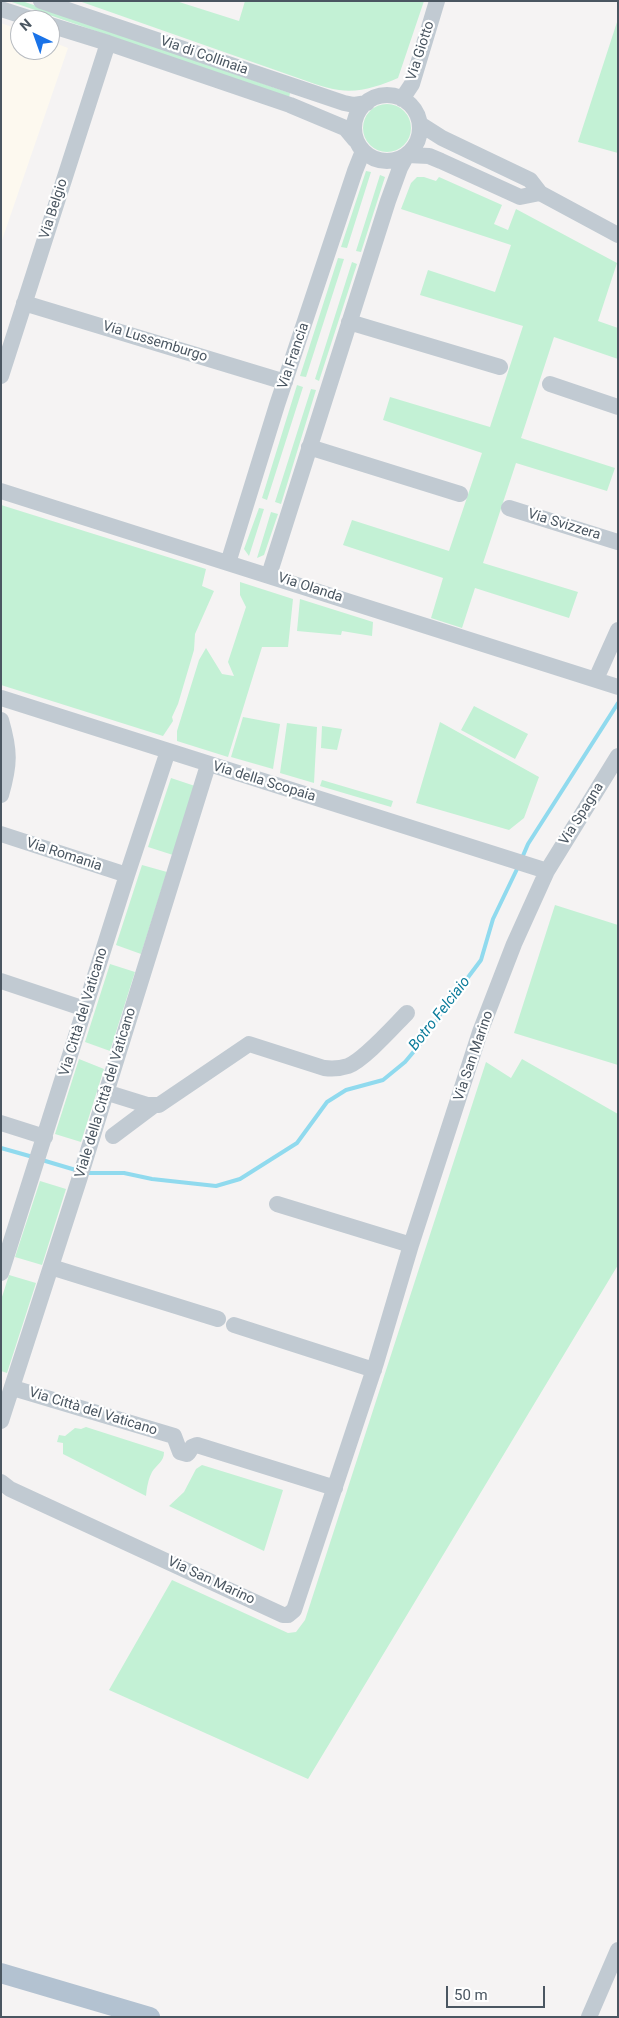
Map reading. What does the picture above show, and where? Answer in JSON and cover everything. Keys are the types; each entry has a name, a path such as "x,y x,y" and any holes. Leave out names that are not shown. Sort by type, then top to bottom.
{"main road":[{"path":"1,1973 150,2017"}],"street":[{"name":"Via di Collinaia","path":"41,1 344,104 367,103"},
{"name":"Via Giotto","path":"402,99 412,84 437,1"},
{"name":"Via di Collinaia","path":"60,28 290,105 345,128 359,146"},
{"name":"Via Belgio","path":"1,376 108,43"},
{"path":"540,193 520,197 428,156 407,155 390,160 381,160 359,146 355,120 359,111 367,103 384,96 402,99 411,106 420,124 442,138 530,180 540,193 618,235"},
{"path":"269,575 388,201 400,168 418,140 420,124"},
{"name":"Via Francia","path":"228,563 285,382 355,171 359,146"},
{"name":"Via Lussemburgo","path":"24,303 285,382"},
{"path":"349,322 500,367"},
{"path":"550,384 618,407"},
{"path":"309,447 460,494"},
{"name":"Via Olanda","path":"1,491 618,687"},
{"name":"Via Svizzera","path":"509,508 618,542"},
{"path":"599,680 618,630"},
{"name":"Via della Scopaia","path":"1,698 547,871"},
{"path":"1,720 8,743 9,761 1,795"},
{"name":"Via Città del Vaticano","path":"1,1273 5,1251 40,1151 168,751"},
{"name":"Via Spagna","path":"547,871 618,756"},
{"name":"Viale della Città del Vaticano","path":"1,1421 82,1171 208,765"},
{"name":"Via Romania","path":"1,834 127,875"},
{"name":"Via San Marino","path":"4,1486 285,1615 291,1613 374,1370 411,1245 480,1032 514,944 547,871"},
{"path":"1,981 84,1009"},
{"path":"112,1136 153,1106 165,1102 249,1044 324,1068 336,1069 350,1065 379,1041 407,1013"},
{"path":"106,1092 153,1106"},
{"path":"1,1123 40,1151"},
{"path":"277,1204 411,1245"},
{"path":"51,1267 218,1319"},
{"path":"234,1325 374,1370"},
{"name":"Via Città del Vaticano","path":"13,1388 174,1436 180,1452 183,1453 189,1452 192,1447 197,1445 335,1488"},
{"path":"589,2017 618,1950"}],"shaded area":[{"path":"1,23 10,26 10,60 60,60 60,45 68,48 1,243"}],"green space":[{"path":"9,1 22,1 48,10 35,10"},
{"path":"79,1 176,1 239,21 245,1 424,1 398,78 369,88 347,91 315,84"},
{"path":"60,14 290,93 289,98 60,19"},
{"path":"618,19 618,153 578,142"},
{"path":"382,104 392,104 404,111 411,123 411,133 404,145 392,152 382,152 374,148 367,141 363,133 363,123 367,115 374,108"},
{"path":"366,171 371,172 347,248 341,247"},
{"path":"380,175 385,177 361,252 356,251"},
{"path":"417,177 436,181 439,177 502,205 494,224 508,230 516,209 617,263 598,321 618,328 618,359 554,337 521,438 615,468 607,491 516,463 483,563 578,592 569,618 475,588 462,628 431,618 443,578 343,545 352,520 449,551 482,453 383,420 390,397 490,427 523,326 420,295 428,270 495,292 511,245 401,209 411,183"},
{"path":"338,258 344,259 306,377 300,376"},
{"path":"352,262 357,264 319,381 315,379"},
{"path":"297,385 303,387 267,500 262,498"},
{"path":"311,389 316,390 281,504 275,502"},
{"path":"1,505 206,569 202,586 214,591 195,634 194,650 178,704 172,717 173,721 163,736 1,685"},
{"path":"259,508 264,509 249,556 244,549"},
{"path":"271,512 278,514 264,555 257,558"},
{"path":"240,582 293,599 288,647 262,647 228,757 177,741 177,731 199,660 206,648 222,674 234,676 228,662 246,607 240,595"},
{"path":"300,599 373,622 372,636 342,631 341,635 297,631"},
{"path":"474,706 528,734 515,759 461,730"},
{"path":"243,717 280,724 273,769 231,757"},
{"path":"440,722 539,777 524,818 509,830 416,803"},
{"path":"287,723 317,727 314,783 280,773"},
{"path":"322,726 342,729 337,750 321,748"},
{"path":"171,778 195,786 173,855 148,847"},
{"path":"322,780 393,801 391,807 320,786"},
{"path":"142,865 167,872 141,954 116,945"},
{"path":"555,905 618,925 618,1065 514,1033"},
{"path":"110,964 135,972 110,1051 85,1042"},
{"path":"79,1059 104,1069 81,1142 55,1134"},
{"path":"522,1059 618,1114 618,1265 308,1779 109,1690 172,1580 288,1633 296,1632 305,1620 486,1062 511,1078"},
{"path":"40,1181 66,1189 42,1265 15,1257"},
{"path":"9,1275 36,1283 7,1373 1,1371 1,1300"},
{"path":"86,1427 164,1452 162,1461 151,1475 146,1496 63,1454 63,1443 57,1442 59,1435 65,1436 75,1428 81,1429"},
{"path":"202,1465 283,1490 264,1551 169,1506 184,1492 196,1469"}],"waterway":[{"name":"Botro Felciaio","path":"522,858 528,844 618,703"},
{"name":"Botro Felciaio","path":"85,1173 124,1173 152,1179 216,1186 240,1179 297,1143 327,1102 346,1090 383,1080 405,1062 421,1043 481,960 493,919 518,867"},
{"name":"Botro Felciaio","path":"1,1148 33,1157"},
{"name":"Botro Felciaio","path":"42,1160 79,1171"}]}
